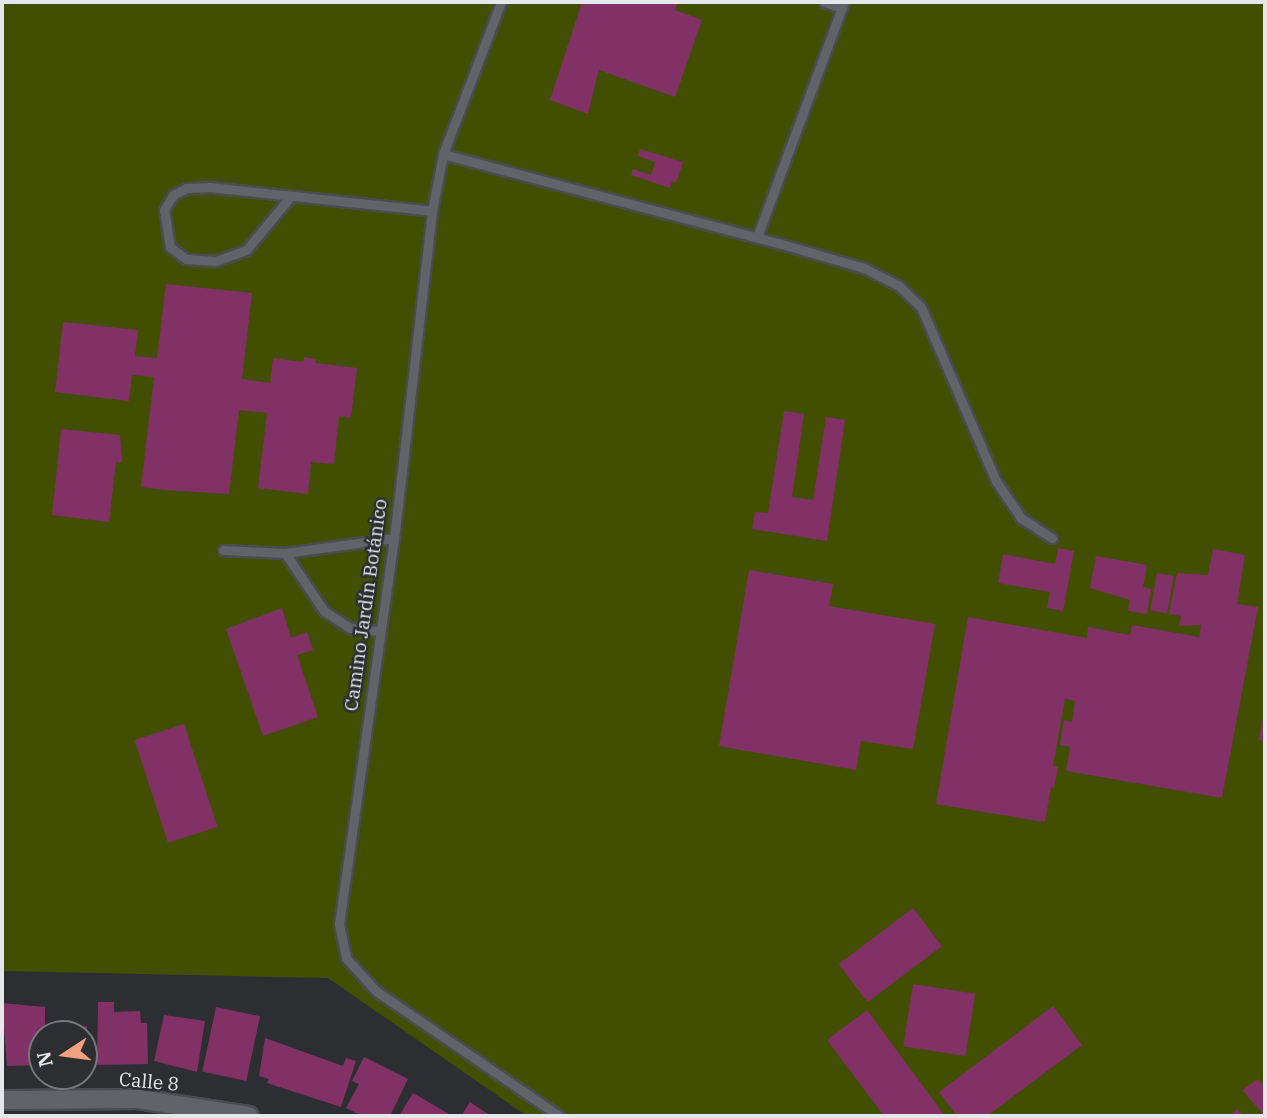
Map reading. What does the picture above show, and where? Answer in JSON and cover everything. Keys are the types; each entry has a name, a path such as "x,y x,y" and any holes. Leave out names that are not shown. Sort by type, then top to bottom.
{"street":[{"name":"Calle 8","path":"3,1106 138,1099 249,1116"}],"lane":[{"name":"Camino Jardín Botánico","path":"501,2 443,154 432,211 394,538 339,924 346,958 376,991 559,1116"},
{"path":"757,237 843,5 824,2"},
{"path":"443,154 757,237 864,268 898,285 921,307 996,481 1021,518 1052,538"},
{"path":"291,196 246,250 215,261 186,259 170,247 164,211 173,195 186,188 291,196 432,211"},
{"path":"223,550 285,553 394,538"},
{"path":"285,553 324,611 350,628 380,631"}],"green space":[{"path":"2,2 1265,2 1265,1116 527,1116 328,978 2,971"}],"building":[{"path":"582,2 678,2 675,10 702,20 675,97 599,70 588,114 550,100"},
{"path":"640,149 683,162 676,183 672,181 670,188 631,175 633,169 651,175 655,162 638,156"},
{"path":"166,284 252,293 242,379 270,383 273,358 303,362 304,357 316,359 315,363 357,368 351,418 339,416 334,464 311,462 308,494 258,488 267,413 239,410 229,494 165,490 141,487 154,377 132,375 129,401 55,392 63,322 138,330 135,356 157,358"},
{"path":"784,411 804,414 792,497 813,500 826,417 845,420 827,541 752,529 755,512 768,513"},
{"path":"61,429 120,435 122,463 116,462 109,522 52,515"},
{"path":"1058,548 1074,551 1063,611 1047,608 1050,592 998,583 1003,554 1055,564"},
{"path":"1213,549 1245,555 1237,604 1258,607 1222,798 1066,771 1070,747 1060,745 1064,720 1072,722 1075,701 1065,699 1053,766 1058,767 1054,788 1051,787 1045,822 936,804 968,617 1087,638 1088,627 1130,635 1132,625 1199,637 1201,625 1179,626 1181,616 1169,614 1177,573 1208,575"},
{"path":"1096,556 1147,565 1143,587 1151,589 1147,614 1128,611 1130,600 1090,588"},
{"path":"749,570 833,584 829,606 935,624 913,749 861,741 856,770 719,746"},
{"path":"1157,573 1174,576 1167,613 1150,610"},
{"path":"282,608 291,638 307,632 313,650 297,655 318,717 263,736 226,629"},
{"path":"1265,713 1265,741 1259,740"},
{"path":"184,724 217,827 168,843 135,740"},
{"path":"913,908 942,946 868,1002 839,964"},
{"path":"913,984 975,994 965,1056 903,1046"},
{"path":"98,1002 114,1002 114,1012 140,1011 141,1023 147,1023 148,1064 98,1065"},
{"path":"2,1003 45,1007 45,1020 28,1020 28,1065 7,1066"},
{"path":"1053,1006 1082,1045 987,1116 957,1116 939,1092"},
{"path":"216,1007 260,1016 246,1081 202,1072"},
{"path":"867,1010 945,1116 884,1116 827,1040"},
{"path":"164,1015 205,1021 197,1072 154,1061"},
{"path":"265,1038 343,1066 346,1058 356,1061 341,1107 267,1083 269,1079 259,1076"},
{"path":"364,1057 408,1079 390,1116 362,1116 346,1108 359,1084 352,1081"},
{"path":"1258,1079 1265,1088 1265,1116 1242,1090"},
{"path":"413,1093 449,1114 460,1116 399,1116"},
{"path":"470,1102 491,1116 461,1116"},
{"path":"1237,1109 1244,1116 1229,1116"}]}
